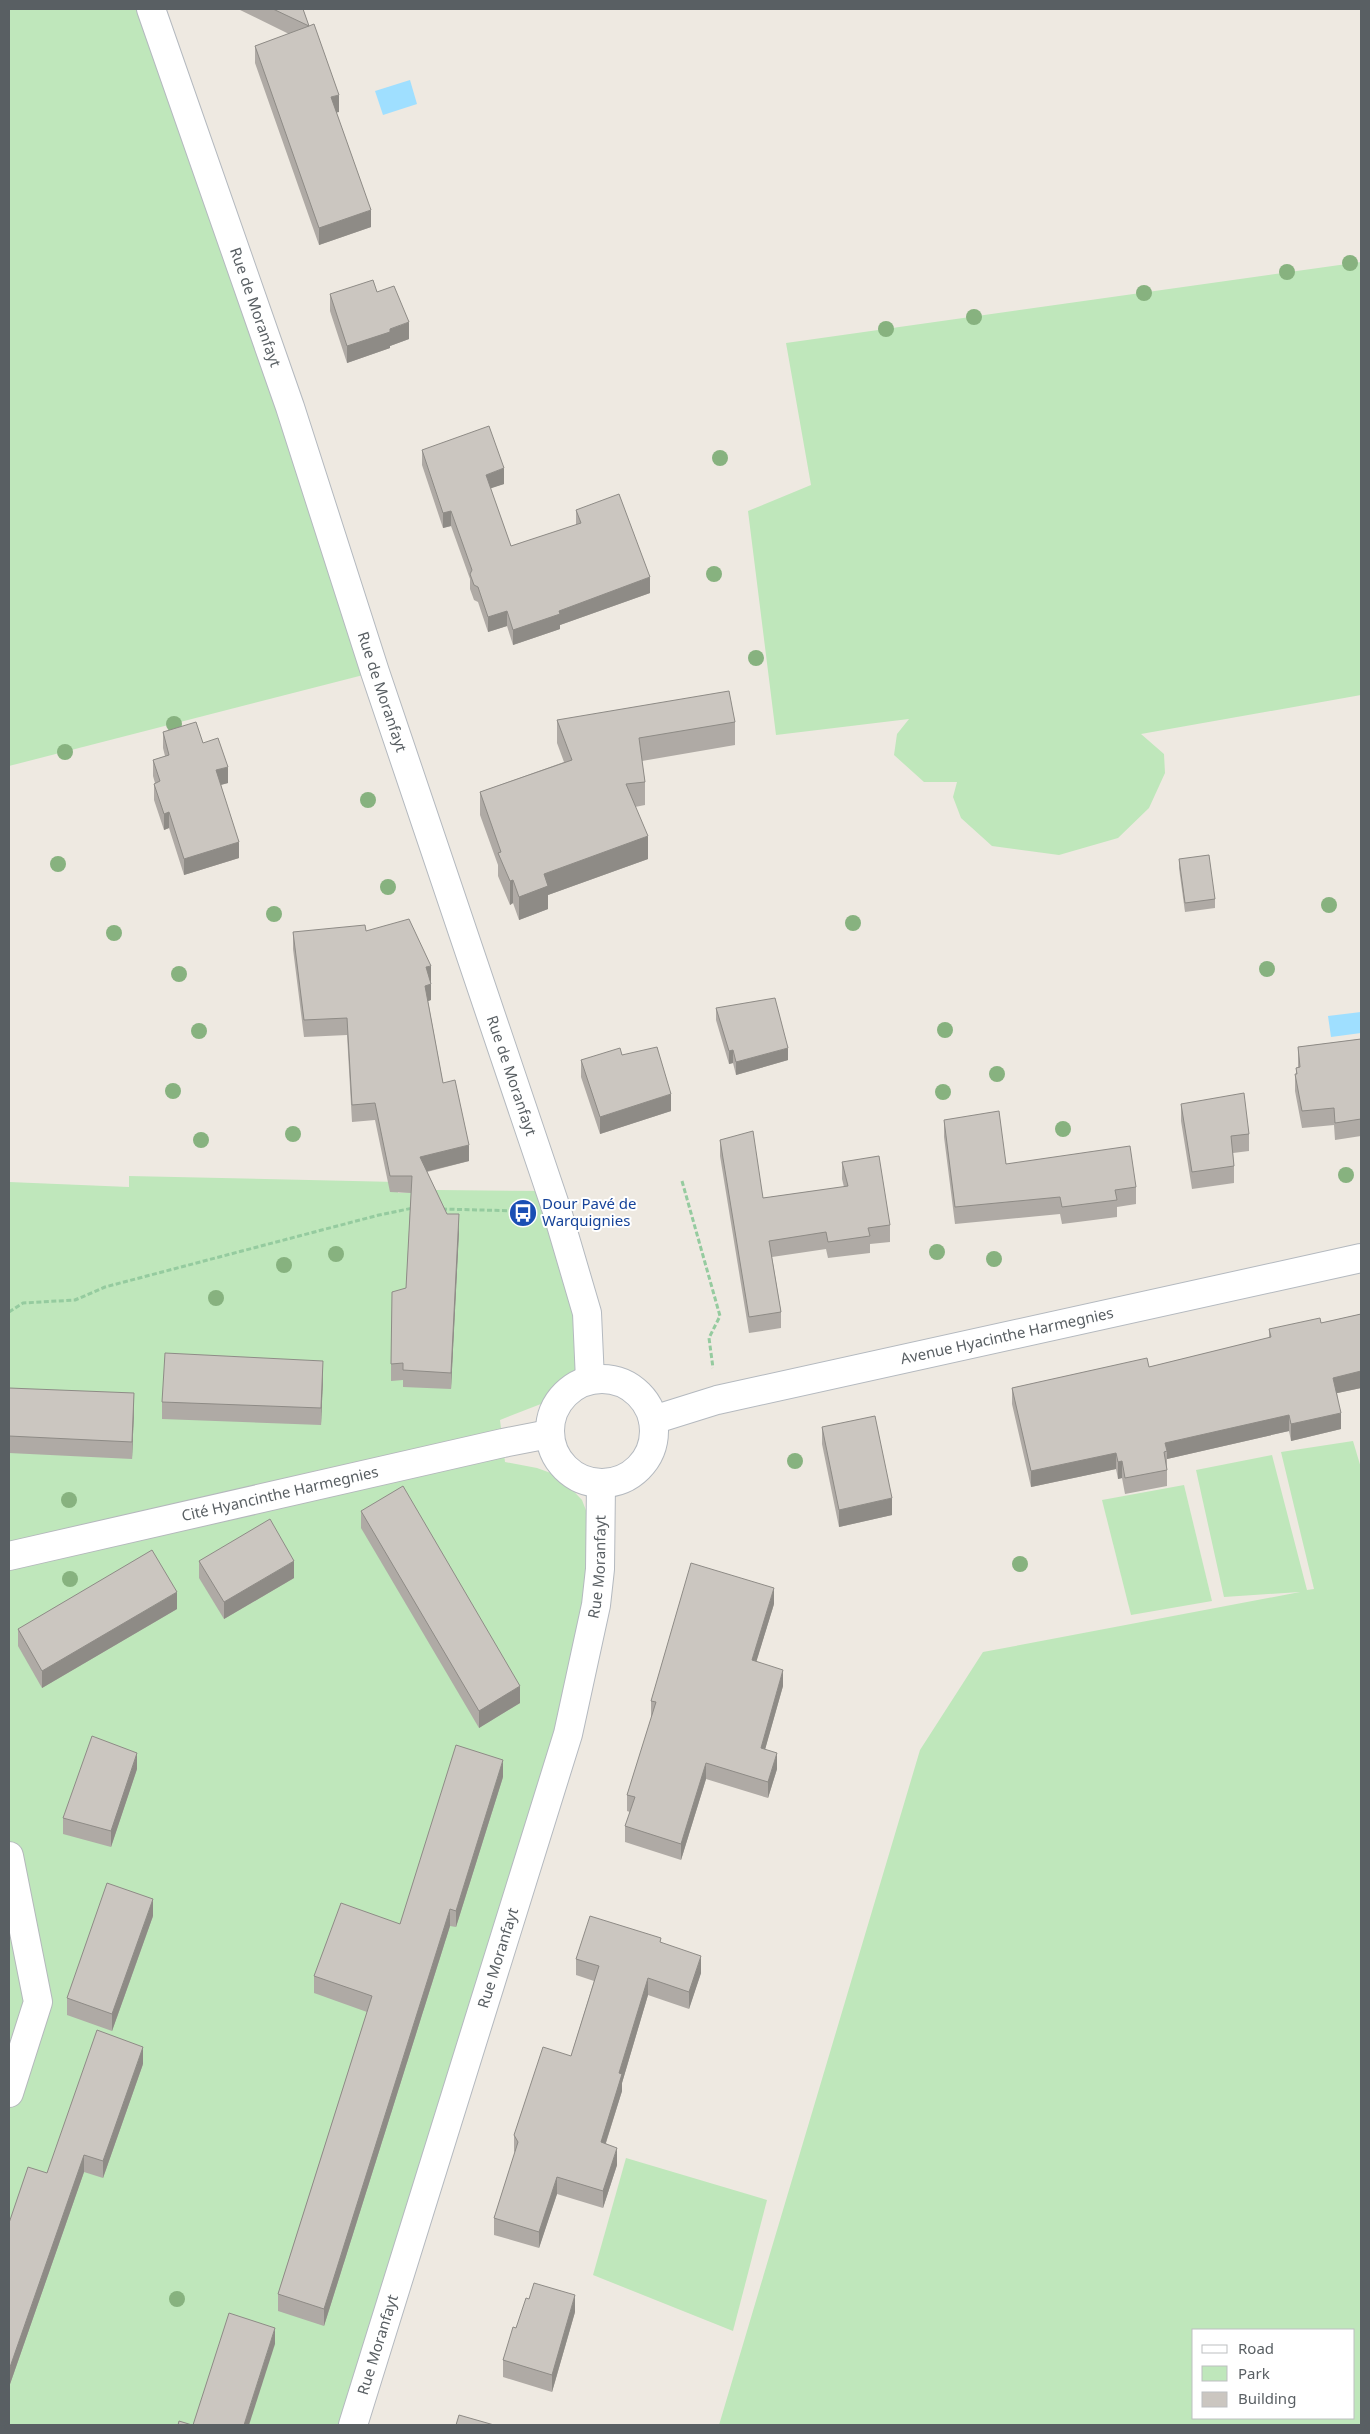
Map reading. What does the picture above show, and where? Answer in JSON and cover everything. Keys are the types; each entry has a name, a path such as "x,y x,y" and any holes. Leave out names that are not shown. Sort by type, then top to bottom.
{"main road":[{"name":"Rue de Moranfayt","path":"151,9 290,407 378,682 557,1211 587,1313 590,1380"},
{"name":"Avenue Hyacinthe Harmegnies","path":"653,1420 717,1400 1361,1258"},
{"path":"606,1379 622,1383 636,1393 647,1405 653,1420 654,1436 650,1451 643,1464 631,1475 617,1482 601,1484 586,1481 572,1474 560,1464 553,1450 550,1434 552,1416 560,1400 572,1388 590,1380 606,1379"},
{"name":"Cité Hyancinthe Harmegnies","path":"9,1556 502,1442 550,1434"},
{"name":"Rue Moranfayt","path":"353,2425 568,1734 596,1606 600,1569 601,1484"},
{"path":"9,1856 38,2002 9,2093"}],"path":[{"path":"682,1182 720,1316 709,1338 717,1400"},
{"path":"9,1312 23,1303 75,1300 105,1287 379,1215 418,1207"},
{"path":"438,1208 557,1211"}],"green space":[{"path":"9,9 151,9 375,672 9,766"},
{"path":"1361,262 1361,695 1141,734 1164,754 1165,773 1149,808 1118,838 1059,855 992,846 961,818 953,797 957,782 924,782 894,755 897,734 909,719 776,735 748,511 811,485 786,343"},
{"path":"129,1176 397,1182 398,1193 437,1190 550,1191 587,1313 576,1371 546,1402 500,1420 505,1462 537,1468 559,1476 582,1500 592,1526 596,1605 353,2425 9,2425 9,1182 129,1187"},
{"path":"1353,1441 1361,1468 1361,2425 719,2425 920,1750 983,1652 1300,1592 1224,1597 1196,1470 1272,1455 1307,1590 1314,1589 1281,1452"},
{"path":"1184,1485 1212,1601 1131,1615 1102,1500"},
{"path":"626,2158 767,2200 733,2331 593,2275"}],"water":[{"path":"410,80 417,104 383,115 375,91"},
{"path":"1361,1012 1361,1033 1331,1037 1328,1016"}],"building":[{"path":"273,9 303,9 309,26"},
{"path":"314,24 339,95 331,97 371,210 319,228 255,46"},
{"path":"373,280 377,292 394,286 409,322 390,329 390,332 347,346 330,294"},
{"path":"489,426 504,468 486,475 511,546 581,523 576,510 619,494 650,577 559,611 560,614 513,630 507,611 488,617 478,587 474,585 470,574 472,570 451,511 443,513 422,450"},
{"path":"729,691 735,722 639,738 645,782 626,784 648,836 544,874 548,886 519,897 513,880 510,881 498,853 501,852 480,792 572,760 557,720"},
{"path":"196,722 203,743 218,738 228,767 216,770 239,842 184,859 169,812 164,814 154,784 160,781 153,760 169,755 163,732"},
{"path":"1209,855 1215,899 1185,903 1179,859"},
{"path":"409,919 431,966 426,967 431,984 425,986 443,1083 455,1080 469,1145 420,1157 447,1214 459,1214 451,1373 403,1370 403,1363 391,1364 392,1292 406,1288 412,1176 390,1176 375,1103 352,1105 347,1018 304,1020 293,932 365,925 366,931"},
{"path":"775,998 788,1048 736,1062 733,1050 729,1051 716,1008"},
{"path":"1361,1039 1361,1119 1335,1123 1334,1108 1302,1111 1295,1074 1297,1074 1296,1068 1300,1067 1298,1047"},
{"path":"657,1047 671,1094 600,1117 581,1060 620,1048 622,1055"},
{"path":"1244,1093 1249,1134 1231,1136 1234,1166 1192,1172 1181,1104"},
{"path":"999,1111 1006,1164 1130,1146 1136,1187 1115,1190 1117,1200 1062,1207 1060,1197 955,1207 944,1120"},
{"path":"753,1131 763,1198 848,1186 842,1162 879,1156 890,1225 868,1228 870,1236 828,1242 826,1232 769,1241 781,1312 749,1317 720,1140"},
{"path":"1361,1314 1361,1371 1333,1378 1341,1413 1291,1424 1289,1415 1165,1443 1167,1451 1164,1452 1167,1470 1125,1478 1122,1461 1118,1462 1116,1453 1031,1471 1012,1388 1147,1358 1149,1367 1271,1337 1269,1329 1320,1318 1321,1323"},
{"path":"165,1353 323,1361 321,1408 162,1402"},
{"path":"9,1388 134,1393 132,1442 9,1436"},
{"path":"875,1416 892,1498 839,1510 822,1427"},
{"path":"403,1486 520,1686 479,1711 361,1511"},
{"path":"270,1519 294,1561 224,1602 199,1561"},
{"path":"152,1550 177,1592 42,1671 18,1629"},
{"path":"691,1563 774,1588 752,1660 783,1670 761,1748 777,1753 768,1782 706,1763 681,1844 625,1826 635,1797 627,1795 656,1702 651,1701"},
{"path":"92,1736 137,1753 111,1831 63,1818"},
{"path":"456,1745 503,1760 456,1911 450,1909 324,2309 278,2294 372,1996 314,1976 341,1903 400,1924"},
{"path":"107,1883 153,1899 112,2014 67,1998"},
{"path":"590,1916 661,1938 660,1942 701,1956 689,1992 648,1978 619,2073 622,2074 601,2142 617,2148 603,2191 557,2177 539,2232 494,2218 518,2142 514,2135 543,2047 571,2056 599,1966 576,1959"},
{"path":"97,2030 143,2047 103,2161 84,2155 9,2370 9,2223 28,2167 47,2173"},
{"path":"534,2283 575,2295 552,2375 503,2360 513,2327 516,2328 526,2298 529,2299"},
{"path":"229,2313 275,2328 244,2425 193,2425"},
{"path":"459,2415 494,2425 456,2425"},
{"path":"179,2421 192,2425 178,2425"}],"place":[{"name":"Dour Pavé de Warquignies","path":"523,1213"}]}
